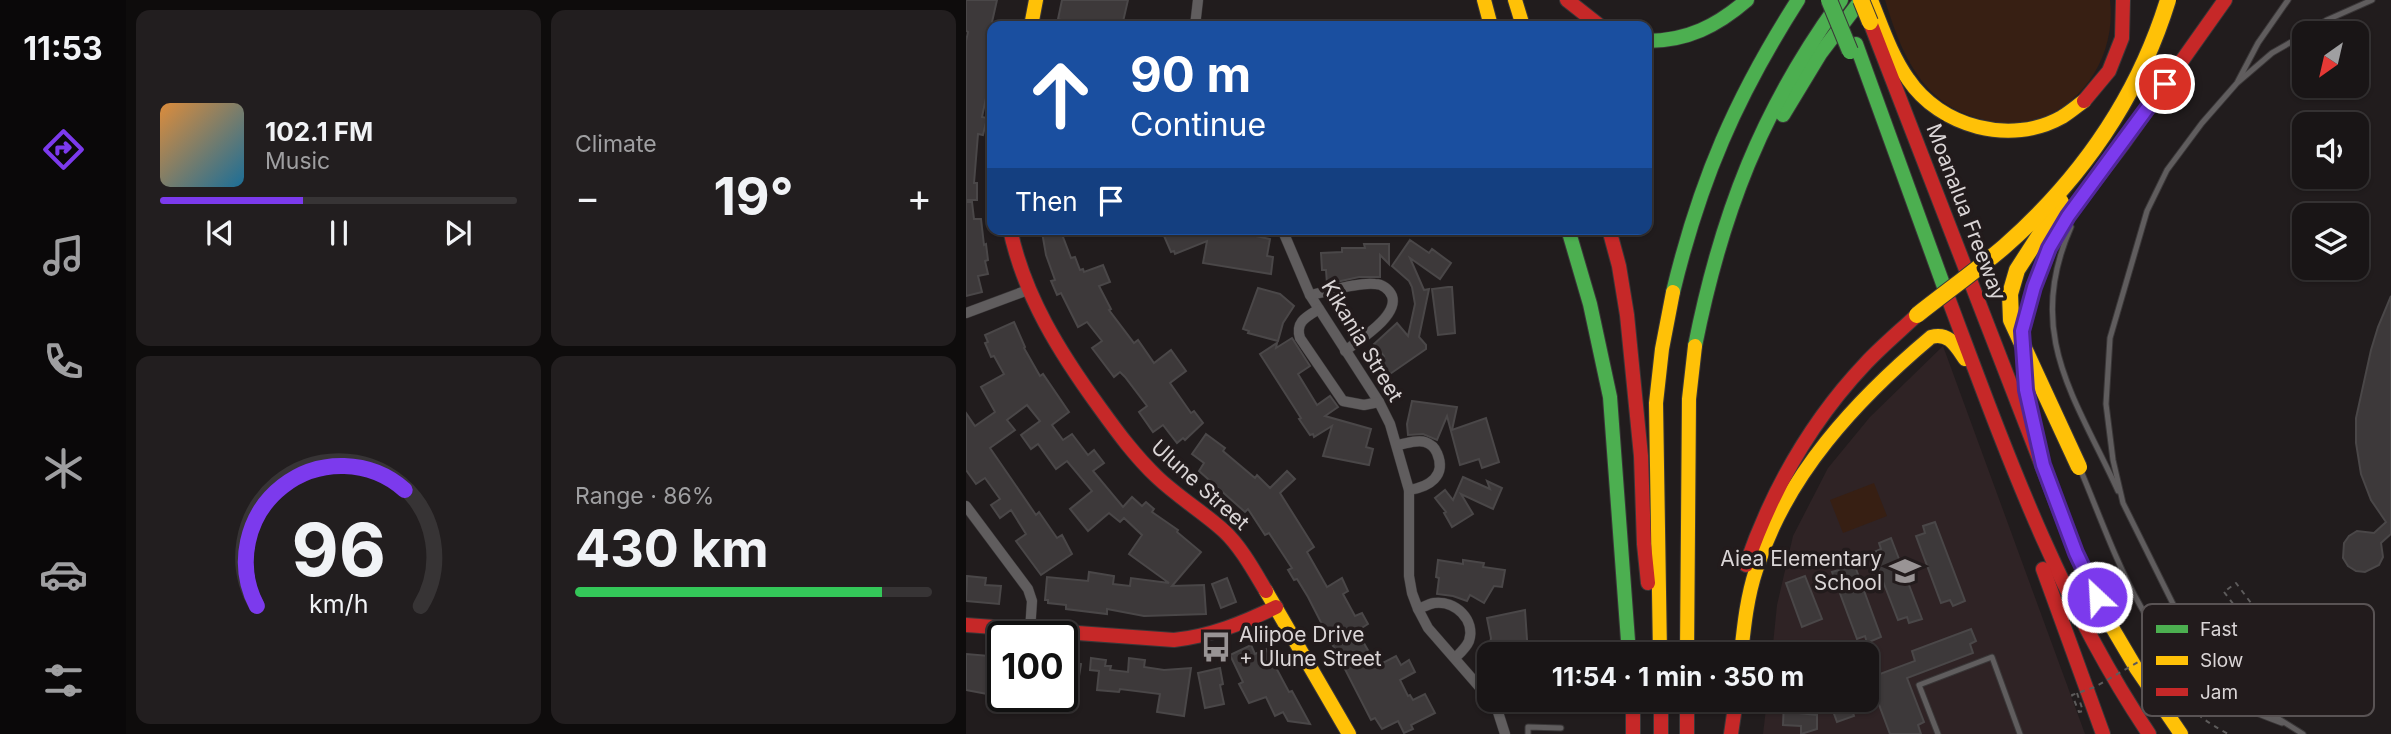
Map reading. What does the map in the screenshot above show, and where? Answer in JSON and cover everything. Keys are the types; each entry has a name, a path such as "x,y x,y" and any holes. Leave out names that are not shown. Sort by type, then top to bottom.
{"main road":[{"path":"1032,21 1037,0"},
{"path":"1484,0 1490,21"},
{"path":"1514,0 1521,21"},
{"path":"1567,0 1594,21"},
{"path":"1652,41 1675,40 1705,31 1747,0"},
{"path":"1658,642 1656,403 1659,361 1673,283 1688,229 1720,140 1740,96 1798,0"},
{"path":"1829,0 1853,47"},
{"path":"1840,0 1853,47 2013,472 2072,609 2101,661 2149,734"},
{"path":"1687,642 1687,435 1691,372 1702,309 1729,213 1760,134 1812,40 1840,0"},
{"path":"1729,213 1799,88 1861,0"},
{"name":"Moanalua Freeway","path":"1861,0 1873,12 2076,553 2113,629 2136,668"},
{"path":"1873,12 1907,79 1927,102 1963,123 1989,130 2017,131 2057,120 2080,105 2100,86 2119,49 2124,22 2123,0"},
{"path":"2079,467 2011,320 2010,294 2017,270 2030,247 2107,133 2146,62 2161,27 2168,0"},
{"path":"2043,465 2026,390 2022,331 2034,287 2049,248 2068,216 2123,144 2225,0"},
{"path":"1732,642 1739,590 1758,529 1774,492 1829,405 1864,365 1917,315 2016,236 2064,187 2107,133"},
{"name":"Ulune Street","path":"1011,235 1028,290 1060,352 1130,450 1159,479 1225,532 1251,565 1349,734"},
{"path":"1570,235 1590,304 1610,397 1628,642"},
{"path":"1611,235 1627,315 1641,456 1644,544 1656,642"},
{"path":"1742,642 1744,619 1757,568 1780,514 1820,450 1869,394 1937,334 1945,335 1976,373"},
{"path":"2013,472 2040,561 2103,734"},
{"path":"1078,634 1174,640 1199,638 1222,632 1276,607"},
{"path":"966,625 987,627"},
{"path":"2136,668 2142,677"},
{"path":"2136,668 2142,675"},
{"path":"1633,712 1633,734"},
{"path":"1661,712 1661,734"},
{"path":"1686,734 1687,712"},
{"path":"1728,712 1728,734"},
{"path":"1728,734 1733,712"},
{"path":"2169,716 2181,734"},
{"path":"2180,716 2196,734"}],"street":[{"path":"1196,21 1198,0"},
{"name":"Kikania Street","path":"1285,235 1310,295 1379,402 1397,445 1409,490 1409,576 1418,609 1428,628 1477,684"},
{"path":"1310,295 1371,283 1387,288 1391,295 1391,311 1384,320 1345,351"},
{"path":"966,313 1028,290"},
{"path":"1319,309 1300,322 1300,338 1343,401 1364,405 1379,402"},
{"path":"1397,445 1428,442 1436,450 1441,464 1440,472 1434,480 1420,489 1409,490"},
{"path":"966,506 1028,589 1032,601 1031,621"},
{"path":"1418,609 1434,603 1448,604 1459,609 1467,618 1471,628 1470,639 1465,649 1455,658"},
{"name":"Kikania Street","path":"1498,712 1505,734"}],"lane":[{"path":"2236,83 2258,43 2288,0"},
{"path":"2325,21 2372,0"},
{"path":"2123,503 2113,460 2106,404 2110,338 2147,211 2167,170 2236,83 2272,53 2292,41"},
{"path":"2123,144 2086,198 2066,240 2054,279 2052,329 2071,397 2173,604"},
{"path":"2079,467 2130,586 2142,607"},
{"path":"1938,734 1919,685 1992,657 2020,734"},
{"path":"2264,716 2295,728"},
{"path":"2277,716 2303,734"},
{"path":"1528,734 1528,727 1561,728"}],"path":[{"path":"2233,604 2224,592 2236,583 2250,604"},
{"path":"2077,693 2083,711 2079,712 2072,695 2095,687 2142,659"},
{"path":"2197,716 2228,734"}],"shaded area":[{"path":"1885,0 2110,0 2111,21 2101,61 2077,95 2043,117 2001,124 1956,110 1939,99 1917,74 1903,50"},
{"name":"Aiea Elementary School","path":"1943,346 2085,734 1763,734 1766,712 1879,712 1879,642 1773,642 1777,605 1793,536 1828,468 1870,417"},
{"path":"1874,483 1887,516 1843,533 1830,500"}],"building":[{"path":"966,0 997,0 992,21 987,21 987,98 982,117 987,118 983,135 978,134 974,183 977,183 977,200 966,200"},
{"path":"1062,0 1128,0 1123,21 1058,19"},
{"path":"966,202 972,202 974,219 981,219 988,274 978,276 982,292 966,296"},
{"path":"1043,235 1062,235 1071,258 1075,257 1080,270 1083,269 1084,272 1103,265 1110,282 1099,286 1111,309 1109,310 1134,343 1138,340 1154,363 1171,350 1186,371 1170,383 1191,413 1194,411 1203,423 1185,440 1183,438 1177,443 1163,425 1153,432 1139,412 1147,406 1120,372 1114,377 1092,348 1102,341 1087,322 1078,327 1061,293 1057,295"},
{"path":"1164,235 1251,235 1270,239 1267,256 1273,257 1271,274 1203,263 1207,241 1175,254 1174,251 1171,252"},
{"path":"1410,240 1429,253 1432,249 1451,263 1440,279 1410,258 1424,290 1429,289 1419,337 1426,349 1390,374 1379,360 1384,356 1374,344 1397,323 1408,336 1415,304 1412,287 1392,266"},
{"path":"1364,244 1389,244 1389,264 1380,255 1380,277 1359,277 1327,284 1326,270 1322,270 1321,253 1342,252 1342,248 1365,248"},
{"path":"1452,287 1455,333 1438,335 1432,289"},
{"path":"1258,288 1280,294 1294,306 1283,323 1278,341 1248,333 1249,331 1243,329"},
{"path":"2391,296 2391,534 2381,543 2383,557 2379,565 2365,572 2348,566 2343,558 2344,543 2357,531 2374,533 2386,522 2371,500 2361,474 2356,443 2356,418 2371,350"},
{"path":"1014,322 1024,348 1040,376 1043,374 1069,412 1052,425 1063,440 1072,434 1088,455 1094,450 1104,463 1093,471 1123,507 1132,497 1142,506 1146,502 1154,509 1152,512 1178,530 1177,532 1201,552 1172,586 1204,585 1206,614 1144,616 1107,609 1107,614 1066,609 1066,605 1048,603 1048,600 1045,600 1047,577 1088,581 1089,572 1114,576 1113,584 1130,586 1131,578 1169,583 1129,554 1142,535 1124,518 1120,522 1109,513 1088,531 1070,509 1092,491 1067,461 1056,469 1038,444 1031,449 1021,435 1040,421 1027,405 1007,420 1015,430 990,448 1036,515 1039,512 1057,538 1062,535 1072,554 1041,575 1016,541 1026,534 1011,510 1000,518 991,505 1000,499 985,478 976,484 966,470 966,413 975,426 995,412 981,387 1004,374 994,356 991,357 985,343 988,342 985,335"},
{"path":"1292,338 1310,366 1298,374 1317,405 1330,396 1338,407 1325,416 1371,429 1366,447 1373,449 1369,465 1323,456 1332,426 1314,437 1299,419 1301,418 1260,354 1277,343 1276,348"},
{"path":"1412,401 1457,407 1452,430 1486,418 1499,462 1482,468 1479,459 1460,465 1447,416 1437,440 1423,434 1408,435 1407,424"},
{"path":"1206,434 1270,488 1287,471 1295,479 1280,493 1314,547 1307,552 1327,587 1342,578 1348,591 1343,594 1355,616 1362,613 1368,624 1357,631 1377,666 1396,656 1401,665 1409,660 1415,672 1400,680 1413,700 1425,694 1435,713 1411,725 1413,729 1404,733 1398,721 1382,729 1375,718 1371,720 1308,597 1297,579 1294,580 1288,570 1292,568 1269,533 1265,535 1248,509 1245,512 1199,471 1204,463 1192,454"},
{"path":"1463,477 1490,489 1487,481 1502,488 1493,509 1461,494 1473,514 1452,527 1444,513 1446,512 1435,498 1445,490 1453,500"},
{"path":"1935,522 1965,601 1953,606 1950,600 1941,603 1916,536 1925,533 1923,526"},
{"path":"1891,538 1922,619 1909,623 1907,617 1898,620 1872,553 1881,549 1879,543"},
{"path":"1852,558 1881,637 1869,642 1867,642 1865,636 1857,639 1832,572 1839,570 1837,564"},
{"path":"1438,560 1463,564 1463,560 1484,563 1483,567 1505,570 1502,587 1494,586 1484,603 1470,595 1467,601 1437,594"},
{"path":"967,576 986,578 985,585 1001,586 999,604 966,601"},
{"path":"1805,576 1822,619 1802,627 1786,583"},
{"path":"1227,578 1236,602 1221,608 1212,584"},
{"path":"1525,610 1527,642 1490,642 1487,618"},
{"path":"1971,629 1976,641 1970,644 1973,653 1907,678 1924,722 1918,725 1921,734 1890,734 1879,705 1879,674 1915,661 1912,651"},
{"path":"1251,645 1255,654 1266,649 1310,724 1288,721 1283,712 1275,716 1266,697 1249,703 1239,684 1243,682 1230,655"},
{"path":"966,654 987,656 987,694 966,690"},
{"path":"1091,658 1106,660 1105,666 1111,666 1110,670 1128,672 1129,658 1145,660 1144,667 1164,670 1191,668 1184,716 1157,712 1160,694 1120,689 1119,692 1097,690 1099,671 1090,670"},
{"path":"1220,668 1224,704 1205,708 1198,673"},
{"path":"1784,712 1817,715 1817,729 1801,734 1801,726 1783,725"},
{"path":"1833,712 1853,712 1854,716 1837,722"}],"traffic: fast":[{"path":"1652,41 1675,38 1701,30 1747,0"},
{"path":"1673,292 1695,213 1722,140 1756,71 1798,0"},
{"path":"1829,0 1850,51"},
{"path":"1695,346 1718,252 1748,164 1789,81 1841,0"},
{"path":"1783,115 1820,54 1861,0"},
{"path":"1856,44 1947,295"},
{"path":"1570,235 1590,304 1610,397 1628,642"}],"traffic: slow":[{"path":"1032,21 1036,0"},
{"path":"1484,0 1490,21"},
{"path":"1515,0 1521,21"},
{"path":"1861,0 1870,22"},
{"path":"1871,0 1892,51 1908,79 1922,96 1957,120 1978,127 2021,130 2042,126 2062,117 2084,101"},
{"path":"1917,315 2005,246 2033,220 2082,164 2104,134 2141,70 2168,0"},
{"path":"2061,202 2017,270 2010,294 2011,320 2079,467"},
{"path":"1660,642 1656,403 1662,349 1673,292"},
{"path":"1742,642 1750,591 1769,535 1785,502 1827,442 1876,387 1931,337 1947,338 1965,359"},
{"path":"1687,642 1689,399 1695,346"},
{"path":"2077,556 2113,629 2142,677"},
{"path":"1266,591 1349,734"},
{"path":"2169,716 2181,734"}],"traffic: jam":[{"path":"1567,0 1594,21"},
{"path":"2084,101 2109,71 2122,38 2123,0"},
{"path":"2031,411 2026,390 2022,331 2034,287 2050,248 2068,216 2123,144 2225,0"},
{"path":"1870,22 2077,556"},
{"path":"1011,235 1034,301 1085,387 1149,469 1230,537 1266,591"},
{"path":"1611,235 1627,315 1641,456 1648,583"},
{"path":"1947,295 2035,521 2087,629 2149,734"},
{"path":"1746,565 1781,483 1828,408 1866,363 1917,315"},
{"path":"2043,569 2103,734"},
{"path":"966,625 1174,640 1226,628 1276,607"},
{"path":"1633,712 1633,734"},
{"path":"1661,712 1661,734"},
{"path":"1687,712 1687,734"},
{"path":"1731,734 1734,712"}],"place":[{"name":"Aiea Elementary School","path":"1905,571"},
{"name":"Aliipoe Drive + Ulune Street","path":"1216,647"}],"route":[{"path":"2097,597 2076,553 2043,465 2026,390 2022,331 2034,287 2049,248 2068,216 2165,84"}]}
